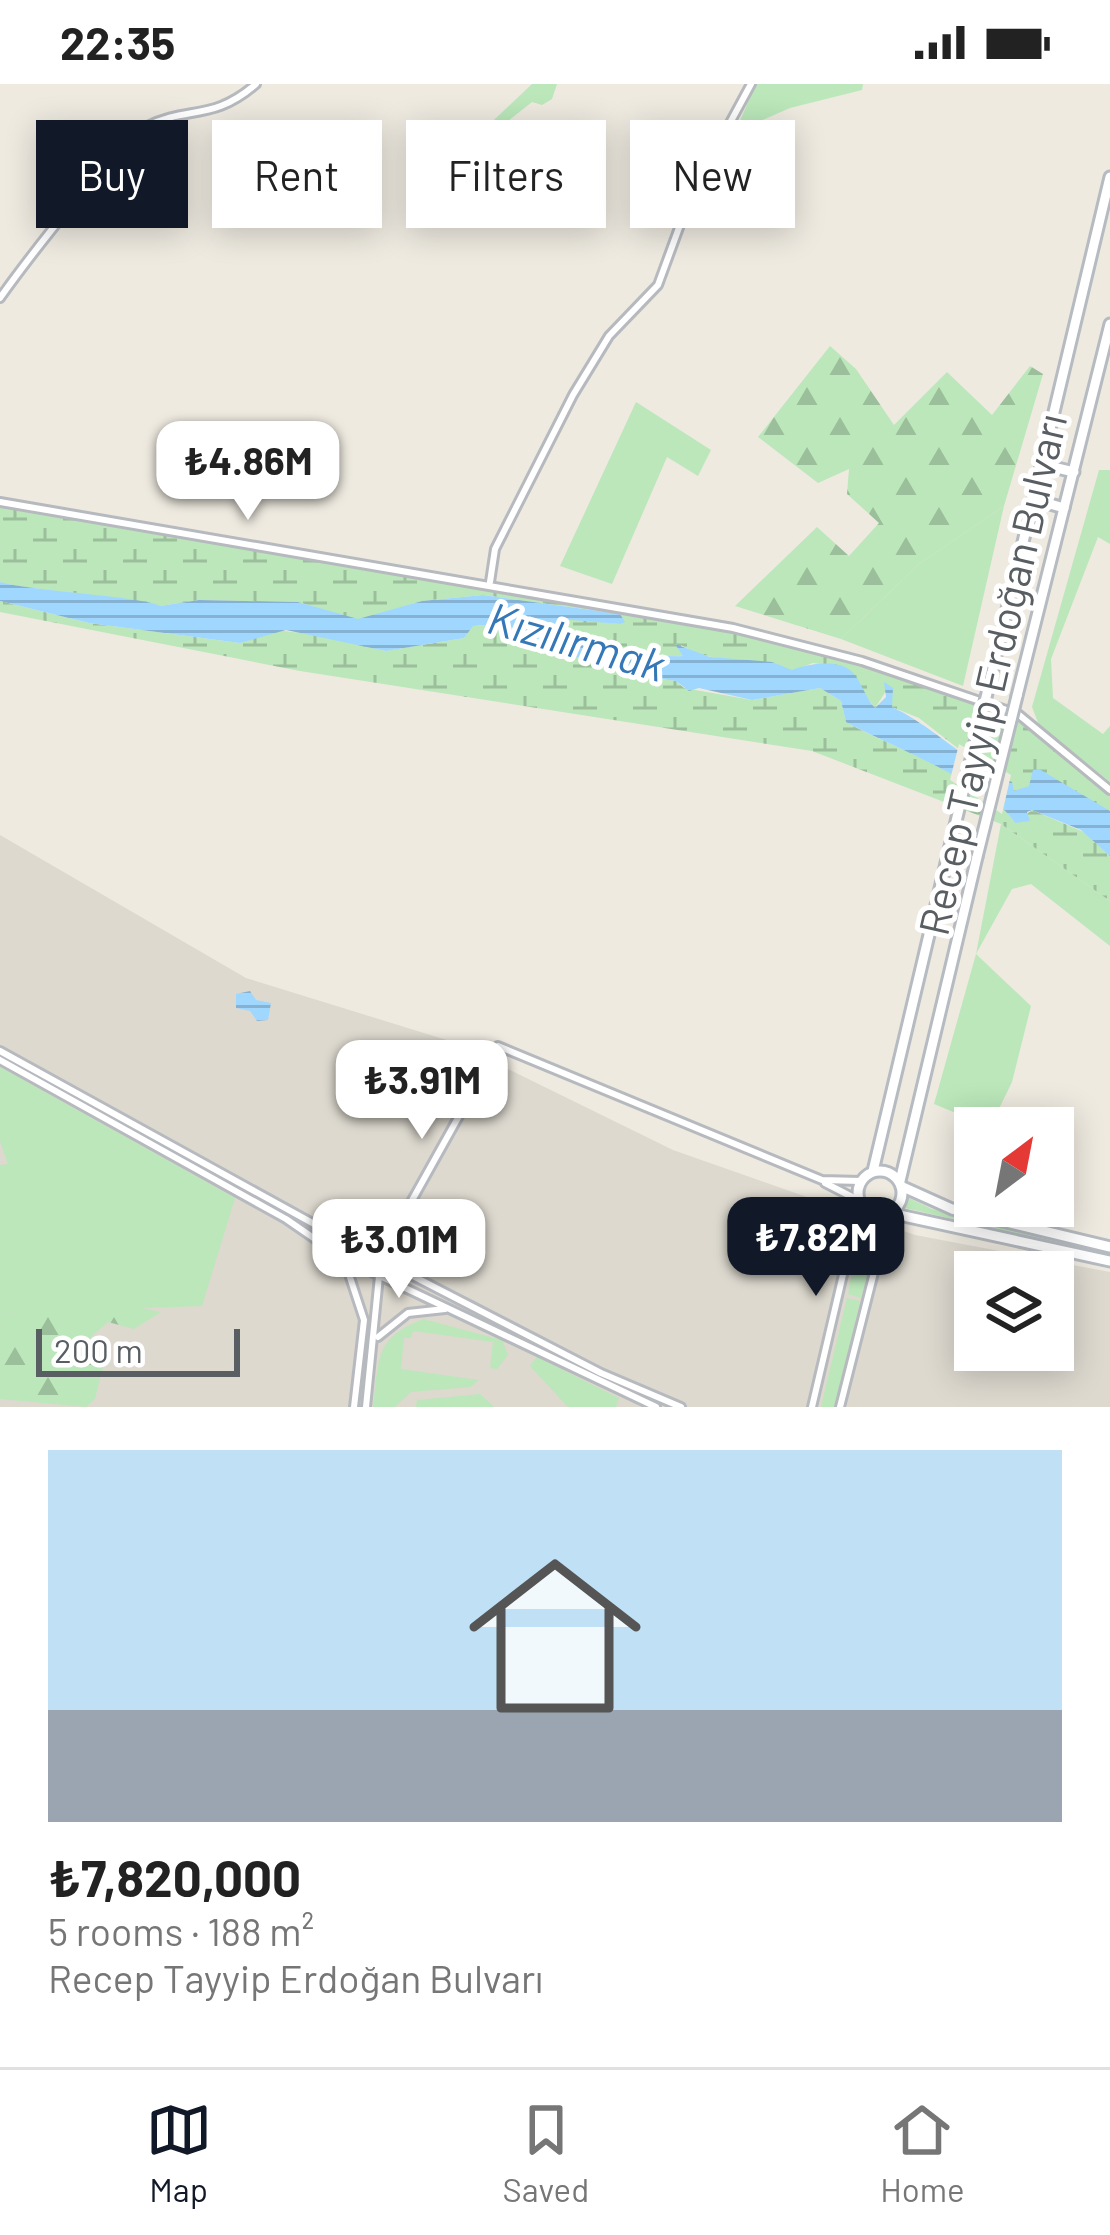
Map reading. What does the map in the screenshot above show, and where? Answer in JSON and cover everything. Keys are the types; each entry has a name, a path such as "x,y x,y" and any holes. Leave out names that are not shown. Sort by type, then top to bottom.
{"street":[{"path":"0,298 132,136 164,120 214,113 256,84"},
{"path":"490,582 495,549 573,395 608,336 658,285 692,195 751,84"},
{"name":"Recep Tayyip Erdoğan Bulvarı","path":"873,1171 1110,177"},
{"name":"Recep Tayyip Erdoğan Bulvarı","path":"901,1184 1110,324"},
{"path":"1040,464 1074,472"},
{"path":"1033,499 1064,508"},
{"path":"0,502 490,582 734,628 862,661 1018,714 1110,790"},
{"path":"367,1407 381,1256 498,1046 822,1180 872,1214 890,1213 1110,1261"},
{"path":"0,1055 601,1373 681,1407"},
{"path":"0,1055 286,1220 344,1259 656,1407"},
{"path":"822,1180 861,1181 873,1171 888,1171 901,1184 952,1209 1110,1247"},
{"path":"812,1407 861,1181"},
{"path":"840,1407 890,1213 902,1201 901,1184"},
{"path":"345,1240 344,1259 364,1320 354,1407"},
{"path":"376,1340 408,1313 451,1309"}],"shaded area":[{"path":"0,835 246,978 453,1042 673,1150 915,1235 999,1251 954,1251 954,1371 1074,1371 1074,1265 1110,1272 1110,1407 0,1407"}],"green space":[{"path":"532,84 557,84 552,99 542,105 532,102 509,120 494,120"},
{"path":"756,84 863,84 862,90 762,120 740,120"},
{"path":"830,346 856,369 894,425 947,372 992,415 1030,366 1043,374 1004,506 919,564 841,639 735,606 817,527 849,556 879,523 847,494 849,469 818,483 758,437"},
{"path":"636,402 711,450 698,476 667,457 612,584 560,566"},
{"path":"1099,470 1110,470 1110,544 1098,537 1051,659 1053,698 1103,734 1110,726 1110,782 1039,725 1032,707"},
{"path":"0,506 732,631 861,665 1016,718 1110,796 1110,811 1030,786 1014,792 919,718 892,707 886,691 875,708 845,668 813,663 792,671 708,656 681,645 684,656 653,655 603,643 560,623 565,618 620,624 620,614 483,595 422,601 358,620 298,602 199,600 160,606 5,584 0,582"},
{"path":"1004,506 963,686 841,639 919,564"},
{"path":"0,601 89,623 240,643 275,630 337,637 385,651 464,638 472,626 483,625 626,674 676,681 684,688 752,700 820,688 841,701 846,722 962,778 1002,807 1015,823 1032,810 1086,833 1110,856 1110,901 1001,824 812,751 300,671 0,612"},
{"path":"1001,824 1110,901 1110,946 1031,884 1012,889 976,954"},
{"path":"976,954 1031,1006 1012,1082 1000,1107 954,1107 954,1112 934,1104"},
{"path":"0,1067 235,1198 202,1306 0,1313 0,1165 8,1164 0,1141"},
{"path":"909,1198 954,1215 954,1219 905,1208"},
{"path":"863,1215 882,1220 861,1298 848,1294"},
{"path":"988,1227 1002,1227 1110,1255"},
{"path":"847,1298 860,1301 836,1407 821,1407"},
{"path":"138,1307 161,1312 134,1329 108,1322 91,1337 104,1363 95,1399 86,1407 0,1399 0,1313"},
{"path":"423,1319 502,1340 508,1355 497,1369 490,1368 493,1342 413,1331 411,1338 404,1338 401,1369 479,1380 470,1387 411,1392 395,1407 373,1407 387,1343"},
{"path":"537,1357 619,1398 616,1407 568,1407 530,1366"},
{"path":"480,1394 494,1407 416,1407 417,1400"}],"water":[{"name":"Kızılırmak","path":"0,582 160,606 199,600 298,602 358,619 422,601 483,595 620,614 625,622 620,624 560,619 582,636 635,652 683,656 675,644 710,657 772,662 792,670 814,664 840,665 856,676 875,708 886,697 884,682 893,688 892,707 1012,782 1014,791 1029,786 1033,770 1039,769 1110,811 1110,856 1081,830 1032,810 1027,812 1030,821 1015,823 1003,808 963,780 846,722 841,701 820,688 752,700 699,688 689,691 676,681 626,674 483,625 473,626 464,638 386,651 286,630 240,643 89,623 0,601"},
{"path":"250,991 256,1000 271,1003 268,1020 257,1021 250,1011 236,1008 236,994"}],"pier":[{"path":"959,744 1011,775 1002,814 950,780"}]}
